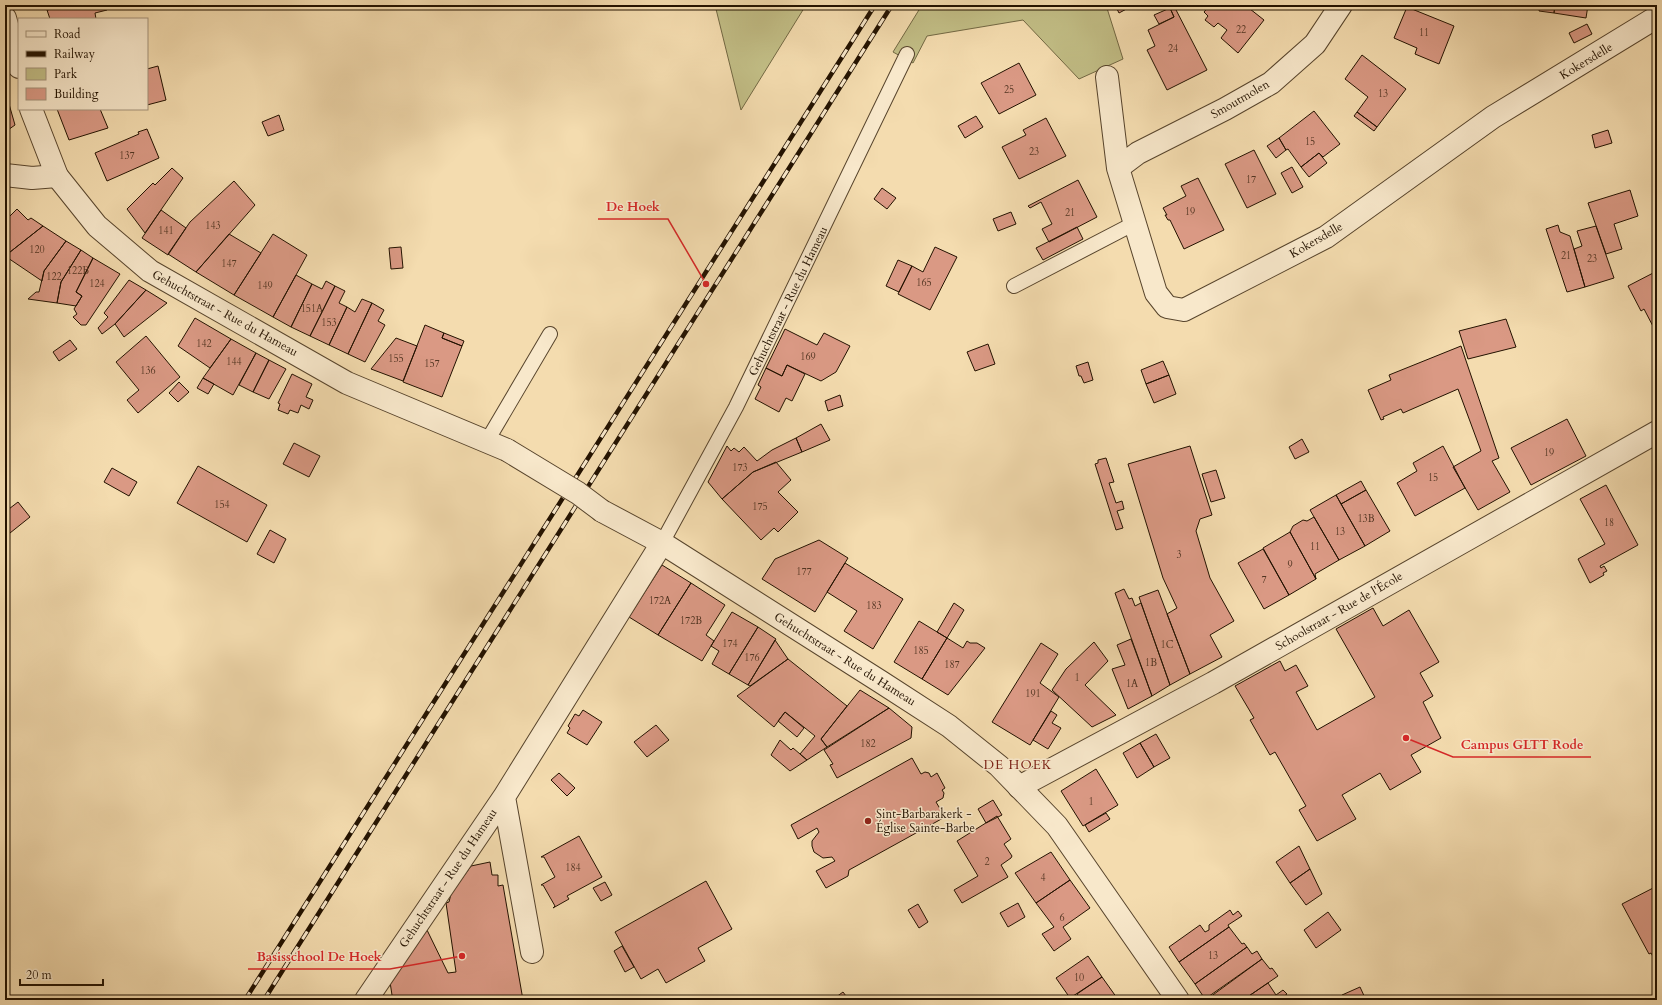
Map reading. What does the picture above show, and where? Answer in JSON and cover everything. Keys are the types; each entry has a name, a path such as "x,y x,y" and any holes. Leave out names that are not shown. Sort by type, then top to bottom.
{"street":[{"name":"Smoutmolen","path":"1118,168 1138,153 1226,109 1271,83 1314,44 1341,5"},
{"name":"Kokersdelle","path":"1107,77 1118,168 1156,294 1167,307 1184,310 1326,237 1493,117 1657,17"},
{"path":"5,18 18,64"},
{"name":"Gehuchtstraat - Rue du Hameau","path":"31,110 57,176 97,226 150,271 347,383 507,450 578,493 602,511 662,543 949,726 999,766 1057,826 1178,1000"},
{"path":"5,175 32,178 57,176"},
{"name":"Schoolstraat - Rue de l'École","path":"1019,787 1220,679 1657,432"},
{"name":"Gehuchtstraat - Rue du Hameau","path":"366,1000 504,796 662,543"},
{"name":"Gehuchtstraat - Rue du Hameau","path":"504,796 532,952"}],"lane":[{"name":"Gehuchtstraat - Rue du Hameau","path":"662,543 736,407 906,54"},
{"path":"1014,286 1135,223"},
{"path":"487,441 550,334"}],"green space":[{"path":"715,5 806,5 741,110"},
{"path":"922,5 1106,5 1123,59 1079,79 1023,20 927,36 913,63 893,52"}],"building":[{"path":"45,5 67,5 47,10"},
{"path":"67,5 105,5 107,10 95,13 96,18 50,18 47,10"},
{"path":"1115,5 1131,5 1132,6 1119,13"},
{"path":"1210,5 1245,5 1264,20 1238,53 1221,38 1227,30 1218,23 1214,27 1205,20 1208,16 1204,12"},
{"path":"1540,5 1555,5 1554,13 1539,11"},
{"path":"1555,5 1588,5 1586,18 1554,13"},
{"path":"1174,6 1207,70 1167,90 1147,50 1155,46 1148,30 1174,17 1170,8"},
{"path":"1407,7 1454,26 1439,64 1415,54 1417,48 1394,38"},
{"path":"1170,8 1174,17 1159,24 1154,15"},
{"path":"1587,24 1592,34 1574,43 1569,33"},
{"path":"1362,55 1406,89 1377,127 1357,112 1368,97 1345,79"},
{"path":"1019,63 1036,95 999,114 981,83"},
{"path":"158,66 166,100 148,105 148,69"},
{"path":"5,90 15,125 5,132"},
{"path":"57,110 100,110 108,128 69,140"},
{"path":"1314,111 1340,144 1323,157 1319,153 1301,167 1288,149 1286,150 1279,138"},
{"path":"1357,112 1377,127 1374,131 1354,116"},
{"path":"279,115 284,130 268,136 262,122"},
{"path":"976,116 983,127 965,138 958,126"},
{"path":"1046,118 1066,156 1019,179 1002,147 1026,135 1023,130"},
{"path":"147,129 159,158 107,181 95,153"},
{"path":"1608,130 1612,143 1595,148 1592,135"},
{"path":"1279,138 1286,150 1276,158 1267,146"},
{"path":"1254,150 1276,194 1247,208 1225,164"},
{"path":"1319,153 1327,163 1309,177 1301,167"},
{"path":"1292,167 1303,187 1292,193 1281,173"},
{"path":"172,168 183,178 145,233 127,209 153,183 155,185"},
{"path":"1198,178 1224,230 1184,249 1170,220 1168,220 1165,215 1167,215 1163,208 1186,196 1181,186"},
{"path":"1078,180 1097,217 1049,242 1042,229 1052,224 1041,202 1030,208 1028,206"},
{"path":"234,181 255,205 196,272 168,254 190,222"},
{"path":"882,188 896,198 887,209 874,199"},
{"path":"1630,190 1638,216 1614,224 1622,249 1606,254 1588,203"},
{"path":"17,209 28,220 31,218 43,226 5,256 5,221"},
{"path":"161,210 186,228 168,255 142,238"},
{"path":"1011,212 1016,224 998,231 993,219"},
{"path":"1558,225 1560,232 1570,236 1585,287 1567,292 1546,229"},
{"path":"43,226 66,241 44,271 42,281 5,256"},
{"path":"1596,226 1614,278 1585,287 1574,249 1582,246 1577,231"},
{"path":"1077,227 1083,239 1043,260 1036,248"},
{"path":"229,234 261,253 234,295 196,272"},
{"path":"273,234 307,255 273,317 234,295"},
{"path":"66,241 81,250 61,282 57,303 28,299 36,292 39,292 44,271"},
{"path":"401,247 403,268 391,269 389,248"},
{"path":"935,247 957,257 930,310 898,294 912,266 923,272"},
{"path":"81,250 93,258 76,292 82,296 76,306 57,303 61,282"},
{"path":"93,258 120,274 86,325 81,325 73,317 77,314 74,309 82,296 76,292"},
{"path":"898,260 912,266 899,292 886,286"},
{"path":"1657,271 1657,334 1644,309 1641,311 1628,286"},
{"path":"296,275 312,284 291,327 273,317"},
{"path":"129,280 146,290 115,324 102,334 98,328 108,317 104,313"},
{"path":"326,281 335,286 310,336 291,327 312,284 322,289"},
{"path":"335,286 345,291 339,303 347,307 329,345 310,336"},
{"path":"146,290 167,303 124,337 115,324"},
{"path":"362,299 372,303 348,354 329,345 347,307 355,312"},
{"path":"372,303 384,310 378,321 385,325 365,362 348,354"},
{"path":"195,318 231,339 210,368 178,346"},
{"path":"1506,319 1516,347 1468,359 1459,331"},
{"path":"425,325 444,333 442,338 462,346 442,397 403,382"},
{"path":"785,329 817,345 824,333 850,346 836,372 821,381 787,365 782,376 766,368"},
{"path":"444,333 464,341 462,346 442,338"},
{"path":"146,336 180,377 138,413 127,400 139,390 116,362"},
{"path":"396,338 417,346 403,381 371,369"},
{"path":"231,339 256,353 233,395 203,378"},
{"path":"70,340 77,349 59,361 53,352"},
{"path":"988,344 995,364 975,371 967,352"},
{"path":"1461,346 1499,458 1492,461 1510,492 1478,510 1453,467 1481,451 1458,389 1403,413 1401,409 1383,417 1384,419 1381,420 1368,390 1391,380 1389,375"},
{"path":"256,353 269,360 253,392 239,385"},
{"path":"269,360 286,369 269,399 253,392"},
{"path":"1163,361 1169,375 1146,384 1141,370"},
{"path":"1088,362 1093,380 1084,383 1081,376 1079,376 1076,366"},
{"path":"787,365 805,374 792,401 786,398 779,412 755,399 761,387 758,385 766,368 782,376"},
{"path":"292,374 312,384 306,397 313,400 309,409 301,405 298,413 290,410 288,414 278,410 280,404 278,403"},
{"path":"1169,375 1176,394 1154,403 1146,384"},
{"path":"203,378 214,384 208,394 197,388"},
{"path":"179,382 189,392 178,402 169,393"},
{"path":"840,395 843,406 828,411 825,401"},
{"path":"1567,419 1586,456 1531,485 1511,448"},
{"path":"821,424 830,440 802,452 796,438"},
{"path":"796,438 802,452 753,472 722,499 708,482 727,446 731,451 734,448 739,452 744,447 757,461 772,450"},
{"path":"1302,439 1309,452 1295,459 1289,447"},
{"path":"294,443 320,456 309,477 283,464"},
{"path":"1190,446 1212,515 1200,519 1196,531 1210,578 1234,621 1210,635 1222,657 1190,674 1167,614 1177,608 1163,578 1128,464"},
{"path":"1443,446 1465,488 1415,516 1397,483 1417,471 1413,463"},
{"path":"1106,458 1114,482 1109,483 1116,503 1122,501 1124,509 1117,511 1123,528 1116,530 1095,464 1098,463 1098,460"},
{"path":"776,462 791,480 778,492 798,512 778,532 774,528 761,540 722,499 753,472"},
{"path":"198,466 267,505 247,542 177,503"},
{"path":"112,468 137,482 129,496 104,482"},
{"path":"1216,470 1225,498 1211,502 1202,474"},
{"path":"1361,481 1366,490 1341,504 1336,495"},
{"path":"1606,485 1638,545 1600,566 1601,568 1604,566 1607,571 1603,573 1604,575 1590,583 1578,559 1605,544 1580,499"},
{"path":"1366,490 1390,531 1365,546 1341,504"},
{"path":"1336,495 1365,546 1339,560 1310,510"},
{"path":"18,502 30,517 5,537 5,512"},
{"path":"1314,517 1339,560 1315,574 1316,579 1290,532 1293,526 1303,520 1307,521"},
{"path":"270,530 286,539 274,563 257,554"},
{"path":"1290,532 1316,579 1289,595 1263,548"},
{"path":"819,540 848,558 815,612 762,579 775,559"},
{"path":"1263,549 1289,595 1264,609 1238,563"},
{"path":"845,563 903,599 873,649 844,631 857,611 827,592"},
{"path":"662,565 691,583 658,635 629,617"},
{"path":"691,583 725,605 706,635 714,641 702,661 658,635"},
{"path":"1124,589 1129,599 1132,598 1135,606 1141,603 1170,685 1152,696 1115,593"},
{"path":"1158,590 1190,674 1170,685 1139,597"},
{"path":"954,603 964,610 947,638 937,632"},
{"path":"1373,608 1383,626 1409,610 1439,662 1420,673 1433,696 1423,702 1441,738 1411,755 1421,772 1390,790 1380,773 1342,795 1356,819 1317,841 1299,810 1306,806 1275,752 1270,755 1250,720 1254,718 1235,686 1280,661 1285,671 1296,665 1308,686 1296,692 1317,730 1375,697 1336,629"},
{"path":"732,612 758,627 729,674 712,664 719,651 711,646"},
{"path":"919,621 947,638 922,679 894,662"},
{"path":"758,627 776,639 748,685 729,674"},
{"path":"947,638 963,648 967,641 970,643 977,643 985,648 948,695 922,679"},
{"path":"1131,639 1152,696 1128,709 1112,669 1125,665 1117,645"},
{"path":"775,640 788,659 750,686 748,685"},
{"path":"1094,642 1108,661 1085,685 1116,715 1092,727 1052,690 1066,669"},
{"path":"1041,643 1058,654 1040,683 1059,697 1030,745 992,722"},
{"path":"788,659 847,706 821,739 827,747 807,760 800,754 815,736 785,712 774,727 737,696"},
{"path":"860,690 889,708 827,747 821,739"},
{"path":"889,708 912,727 911,738 837,778 830,765 833,764 824,750"},
{"path":"583,710 602,722 587,745 567,733 570,728 568,726 575,714 579,716"},
{"path":"1051,711 1057,715 1052,723 1061,728 1048,749 1033,740"},
{"path":"785,712 804,728 797,737 778,721"},
{"path":"656,725 669,740 647,757 634,742"},
{"path":"1156,734 1170,758 1154,767 1140,743"},
{"path":"780,740 791,750 793,748 807,760 790,771 771,755"},
{"path":"1140,743 1154,767 1137,778 1123,753"},
{"name":"Sint-Barbarakerk - Église Sainte-Barbe","path":"912,758 921,774 925,772 929,773 931,777 937,773 945,788 942,790 944,793 943,798 936,802 945,817 849,870 848,876 826,888 816,871 835,861 832,857 823,858 814,852 812,841 819,832 817,828 798,839 791,825"},
{"path":"1096,769 1118,805 1083,826 1061,791"},
{"path":"559,773 575,788 567,796 551,780"},
{"path":"993,800 1002,815 986,823 978,809"},
{"path":"1106,813 1110,819 1089,832 1085,825"},
{"path":"997,816 1011,839 1004,844 1012,856 1001,865 1008,877 962,903 954,890 978,876 957,841"},
{"path":"579,836 602,877 567,896 569,899 553,908 555,906 543,885 541,885 555,877 544,857 541,857"},
{"path":"1299,846 1310,869 1290,883 1276,862"},
{"path":"1051,852 1070,880 1036,903 1015,873"},
{"path":"490,862 492,875 498,875 498,886 503,885 523,1000 389,1000 392,995 390,982 427,930 448,973 456,972 446,903 449,902 451,894 471,866"},
{"path":"1310,869 1322,894 1306,905 1290,883"},
{"path":"1070,880 1090,908 1063,927 1071,939 1054,951 1042,934 1054,927 1036,903"},
{"path":"706,881 732,929 698,948 705,961 666,983 658,969 641,979 615,932"},
{"path":"605,882 612,895 601,901 593,888"},
{"path":"1657,886 1657,964 1651,953 1649,954 1622,904"},
{"path":"1018,903 1025,917 1008,927 1000,913"},
{"path":"918,904 928,922 919,928 908,910"},
{"path":"1230,910 1233,915 1238,911 1242,916 1228,925 1229,927 1179,962 1169,947 1200,925 1205,932 1209,930 1209,925"},
{"path":"1328,912 1341,930 1316,948 1304,930"},
{"path":"1229,927 1242,944 1244,943 1247,947 1195,984 1179,962"},
{"path":"622,946 634,967 625,972 614,951"},
{"path":"1247,947 1252,954 1257,951 1262,959 1205,999 1195,984"},
{"path":"1088,956 1102,977 1070,998 1056,978"},
{"path":"1262,959 1278,976 1243,1000 1206,1000"},
{"path":"1102,977 1117,998 1113,1000 1081,1000 1077,994"},
{"path":"1268,983 1276,995 1283,990 1287,994 1279,1000 1243,1000"},
{"path":"1360,987 1366,1000 1345,1000 1342,995"},
{"path":"843,992 849,1000 832,1000"}],"railway":[{"path":"245,1000 875,5"},
{"path":"264,1000 892,5"}],"place":[{"name":"De Hoek","path":"706,284"},
{"name":"Campus GLTT Rode","path":"1406,738"},
{"name":"Sint-Barbarakerk - Église Sainte-Barbe","path":"868,821"},
{"name":"Basisschool De Hoek","path":"462,956"}],"district":[{"name":"DE HOEK","path":"1018,764"}]}
